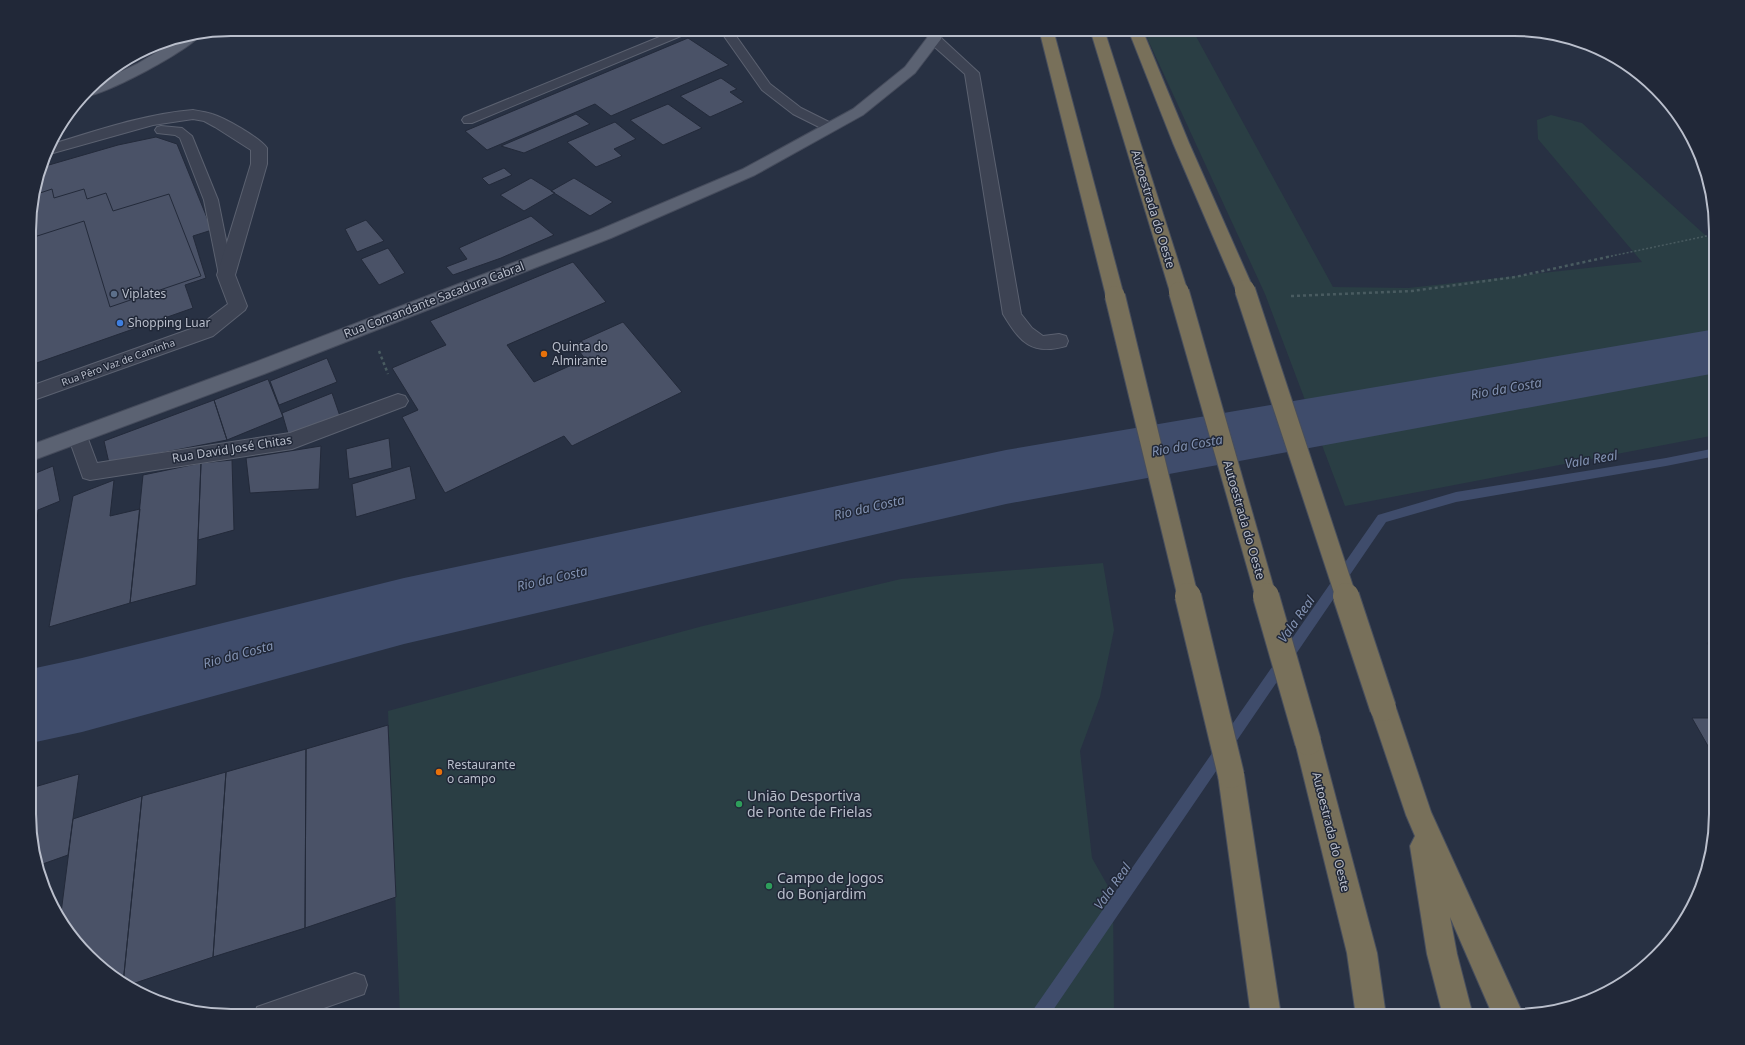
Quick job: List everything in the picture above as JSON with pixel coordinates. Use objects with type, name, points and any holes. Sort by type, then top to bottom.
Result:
[{"type":"highway","points":[[1048,36],[1115,296],[1231,775],[1265,1009]]},
{"type":"highway","name":"Autoestrada do Oeste","points":[[1099,36],[1179,292],[1308,742],[1362,954],[1370,1009]]},
{"type":"highway","points":[[1138,36],[1181,143],[1245,290],[1419,815],[1506,1009]]},
{"type":"highway","points":[[1419,815],[1442,954],[1456,1009]]},
{"type":"main road","name":"Rua Comandante Sacadura Cabral","points":[[36,451],[370,325],[605,234],[749,172],[858,112],[910,70],[934,36]]},
{"type":"main road","points":[[97,89],[143,68],[183,42]]},
{"type":"street","points":[[937,36],[972,73],[1012,314],[1024,332],[1036,341],[1050,344],[1059,341]]},
{"type":"street","points":[[54,149],[153,120],[190,114],[206,116],[259,148],[259,164],[226,275]]},
{"type":"street","name":"Rua Pêro Vaz de Caminha","points":[[36,392],[206,331],[238,306],[226,275]]},
{"type":"street","name":"Rua David José Chitas","points":[[78,436],[90,472],[292,441],[398,401]]},
{"type":"lane","points":[[468,120],[672,36]]},
{"type":"lane","points":[[730,36],[766,87],[797,111],[829,127]]},
{"type":"lane","points":[[161,130],[178,131],[186,136],[210,200],[226,275]]},
{"type":"lane","points":[[286,1009],[355,985]]},
{"type":"path","points":[[1291,296],[1412,291],[1515,277],[1709,235]]},
{"type":"path","points":[[370,325],[398,401]]},
{"type":"shaded area","points":[[1146,36],[1196,36],[1333,287],[1408,288],[1642,262],[1538,139],[1537,120],[1551,115],[1582,123],[1709,239],[1709,436],[1345,506],[1265,294]]},
{"type":"shaded area","name":"União Desportiva de Ponte de Frielas","points":[[1103,563],[1114,630],[1100,697],[1080,751],[1092,858],[1113,895],[1114,1009],[400,1009],[388,711],[703,626],[901,579]]},
{"type":"building","points":[[688,38],[729,65],[611,116],[595,104],[487,150],[465,131]]},
{"type":"building","points":[[721,78],[737,89],[730,92],[744,102],[710,117],[680,96]]},
{"type":"building","points":[[668,104],[702,128],[663,145],[630,120]]},
{"type":"building","points":[[576,114],[590,124],[524,153],[501,146]]},
{"type":"building","points":[[615,122],[636,139],[614,149],[622,156],[596,167],[567,142]]},
{"type":"building","points":[[156,137],[177,144],[212,230],[193,236],[206,278],[185,285],[193,308],[36,363],[36,218],[46,168],[47,166],[118,145]]},
{"type":"building","points":[[504,168],[512,175],[489,185],[482,178]]},
{"type":"building","points":[[531,178],[555,193],[524,211],[500,195]]},
{"type":"building","points":[[574,178],[613,202],[590,216],[551,191]]},
{"type":"building","points":[[52,189],[54,198],[84,189],[87,199],[106,193],[113,211],[169,194],[201,276],[110,307],[84,221],[36,236],[36,218],[40,193]]},
{"type":"building","points":[[531,216],[554,235],[501,258],[453,275],[446,267],[467,259],[459,248]]},
{"type":"building","points":[[366,220],[384,241],[357,252],[345,229]]},
{"type":"building","points":[[388,248],[405,273],[379,285],[361,259]]},
{"type":"building","points":[[573,262],[606,302],[507,345],[534,382],[585,359],[574,344],[623,322],[682,392],[572,446],[564,436],[445,493],[402,417],[418,410],[392,368],[446,345],[430,321]]},
{"type":"building","points":[[327,358],[337,382],[279,405],[270,381]]},
{"type":"building","points":[[268,379],[283,417],[227,440],[214,400]]},
{"type":"building","points":[[332,393],[341,419],[289,437],[282,413]]},
{"type":"building","points":[[214,400],[227,440],[109,463],[104,441]]},
{"type":"building","points":[[389,438],[392,468],[349,479],[346,449]]},
{"type":"building","points":[[321,446],[319,489],[250,493],[246,458]]},
{"type":"building","points":[[232,460],[234,530],[198,540],[201,463]]},
{"type":"building","points":[[201,463],[196,585],[130,603],[143,475]]},
{"type":"building","points":[[53,466],[60,501],[38,510],[36,521],[36,473]]},
{"type":"building","points":[[410,466],[416,499],[356,517],[352,484]]},
{"type":"building","points":[[114,480],[110,516],[140,509],[130,603],[49,627],[73,496]]},
{"type":"building","points":[[1692,718],[1709,718],[1709,748]]},
{"type":"building","points":[[388,725],[396,897],[305,928],[306,749]]},
{"type":"building","points":[[306,749],[305,928],[213,957],[226,772]]},
{"type":"building","points":[[226,772],[213,957],[134,983],[124,977],[142,796]]},
{"type":"building","points":[[79,774],[68,855],[43,864],[36,827],[36,787]]},
{"type":"building","points":[[142,796],[124,977],[102,961],[84,943],[61,911],[73,819]]},
{"type":"waterway","name":"Rio da Costa","points":[[36,705],[82,695],[404,611],[1006,477],[1709,352]]},
{"type":"waterway","name":"Vala Real","points":[[1044,1009],[1382,518],[1456,497],[1709,453]]},
{"type":"place","name":"Viplates","points":[[114,294]]},
{"type":"place","name":"Shopping Luar","points":[[120,323]]},
{"type":"place","name":"Quinta do Almirante","points":[[544,354]]},
{"type":"place","name":"Restaurante o campo","points":[[439,772]]},
{"type":"place","name":"União Desportiva de Ponte de Frielas","points":[[739,804]]},
{"type":"place","name":"Campo de Jogos do Bonjardim","points":[[769,886]]}]
